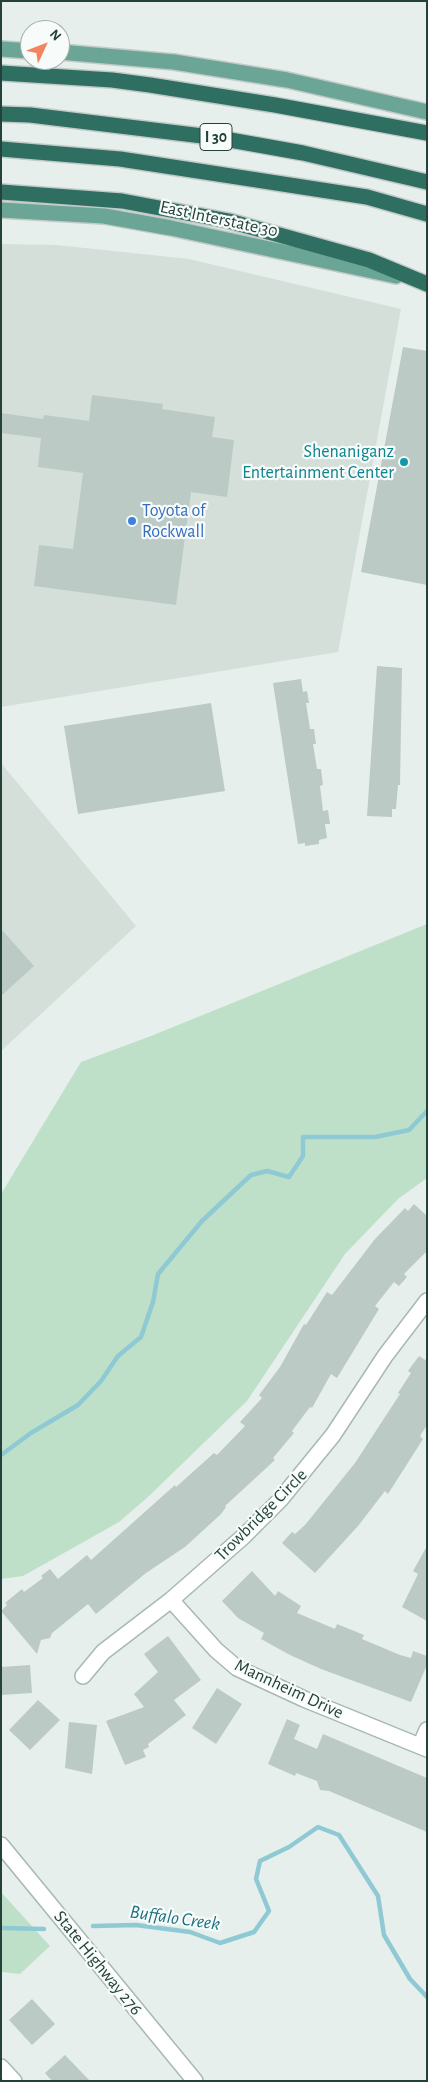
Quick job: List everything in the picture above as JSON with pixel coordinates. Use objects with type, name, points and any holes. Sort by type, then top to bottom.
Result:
[{"type":"highway","points":[[1,73],[141,84],[275,105],[427,134]]},
{"type":"highway","name":"I 30","points":[[1,114],[30,114],[219,138],[303,152],[427,182]]},
{"type":"highway","name":"I 30","points":[[1,149],[120,159],[367,197],[427,214]]},
{"type":"highway","points":[[1,192],[122,201],[228,221],[369,260],[427,284]]},
{"type":"main road","points":[[1,49],[20,50]]},
{"type":"main road","points":[[70,53],[174,62],[287,80],[427,112]]},
{"type":"main road","name":"East Interstate 30","points":[[1,210],[104,216],[171,228],[395,275],[427,284]]},
{"type":"street","name":"Trowbridge Circle","points":[[83,1676],[103,1652],[171,1600],[280,1500],[333,1435],[384,1356],[427,1302]]},
{"type":"street","name":"Mannheim Drive","points":[[171,1600],[216,1650],[238,1668],[304,1699],[423,1748]]},
{"type":"street","points":[[423,1748],[427,1730]]},
{"type":"street","name":"State Highway 276","points":[[1,1845],[195,2081]]},
{"type":"street","points":[[1,2067],[14,2081]]},
{"type":"shaded area","points":[[1,244],[56,245],[189,259],[401,309],[338,652],[1,707]]},
{"type":"shaded area","points":[[1,763],[136,926],[1,1051]]},
{"type":"green space","points":[[427,924],[427,1178],[398,1199],[345,1254],[247,1401],[148,1497],[119,1522],[23,1576],[1,1579],[1,1194],[81,1062],[151,1036]]},
{"type":"green space","points":[[1,1892],[50,1946],[20,1974],[1,1972]]},
{"type":"building","name":"Shenaniganz Entertainment Center","points":[[403,347],[427,351],[427,585],[361,572]]},
{"type":"building","name":"Toyota of Rockwall","points":[[92,395],[163,404],[162,409],[215,417],[212,437],[234,440],[227,497],[191,492],[176,605],[34,586],[39,545],[73,549],[83,473],[38,467],[41,438],[1,433],[1,413],[43,419],[44,415],[89,421]]},
{"type":"building","points":[[377,666],[402,668],[400,785],[398,785],[396,809],[392,809],[392,817],[367,816]]},
{"type":"building","points":[[301,679],[303,692],[307,691],[309,703],[306,703],[310,729],[314,729],[316,744],[313,744],[317,769],[321,769],[323,785],[320,786],[323,811],[328,810],[330,824],[325,824],[327,838],[319,840],[319,844],[305,846],[305,843],[298,844],[273,683]]},
{"type":"building","points":[[211,703],[225,791],[78,814],[64,726]]},
{"type":"building","points":[[1,929],[34,966],[1,996]]},
{"type":"building","points":[[414,1204],[427,1216],[427,1251],[404,1274],[407,1277],[399,1286],[394,1282],[375,1306],[379,1309],[337,1378],[331,1374],[312,1408],[310,1407],[292,1431],[294,1433],[273,1458],[275,1460],[225,1506],[221,1514],[185,1547],[146,1573],[96,1614],[88,1604],[52,1633],[50,1638],[41,1640],[37,1654],[1,1611],[7,1605],[5,1603],[22,1589],[24,1592],[43,1578],[41,1576],[50,1569],[58,1579],[87,1555],[91,1560],[175,1485],[176,1487],[214,1453],[217,1455],[245,1426],[240,1422],[262,1398],[259,1395],[280,1367],[304,1324],[306,1325],[327,1292],[332,1295],[375,1239],[405,1208],[408,1211]]},
{"type":"building","points":[[419,1356],[427,1361],[427,1425],[420,1436],[423,1439],[388,1494],[385,1491],[358,1526],[315,1573],[282,1543],[292,1532],[295,1534],[305,1525],[355,1463],[400,1394],[398,1393],[411,1373],[408,1371]]},
{"type":"building","points":[[427,1546],[427,1621],[402,1607],[418,1574],[413,1571]]},
{"type":"building","points":[[252,1571],[275,1596],[278,1591],[301,1606],[297,1613],[335,1629],[337,1624],[364,1635],[362,1639],[400,1655],[411,1658],[413,1651],[427,1656],[427,1665],[411,1702],[321,1669],[261,1639],[264,1633],[238,1618],[222,1601]]},
{"type":"building","points":[[168,1636],[201,1680],[174,1700],[186,1715],[148,1744],[149,1747],[143,1750],[146,1757],[125,1765],[106,1721],[144,1707],[134,1694],[158,1672],[144,1654]]},
{"type":"building","points":[[30,1665],[32,1693],[1,1695],[1,1667]]},
{"type":"building","points":[[217,1688],[242,1704],[216,1744],[192,1728]]},
{"type":"building","points":[[38,1700],[60,1720],[30,1750],[9,1730]]},
{"type":"building","points":[[287,1719],[300,1725],[294,1739],[317,1749],[323,1734],[427,1778],[427,1832],[329,1791],[320,1790],[317,1781],[296,1773],[295,1776],[268,1764]]},
{"type":"building","points":[[69,1722],[97,1725],[92,1774],[65,1768]]},
{"type":"building","points":[[32,1999],[55,2024],[32,2045],[9,2020]]},
{"type":"building","points":[[65,2055],[90,2081],[52,2081],[45,2073]]},
{"type":"waterway","points":[[1,1455],[31,1433],[78,1405],[101,1381],[118,1356],[141,1337],[153,1302],[158,1274],[202,1221],[251,1175],[267,1171],[289,1177],[303,1156],[303,1137],[375,1137],[409,1130],[427,1111]]},
{"type":"waterway","name":"Buffalo Creek","points":[[93,1926],[136,1925],[190,1932],[220,1943],[254,1932],[269,1911],[256,1879],[260,1861],[289,1847],[318,1827],[339,1835],[378,1896],[384,1935],[410,1979],[427,1997]]},
{"type":"waterway","name":"Buffalo Creek","points":[[1,1928],[44,1929]]},
{"type":"place","name":"Shenaniganz Entertainment Center","points":[[404,462]]},
{"type":"place","name":"Toyota of Rockwall","points":[[132,521]]}]
